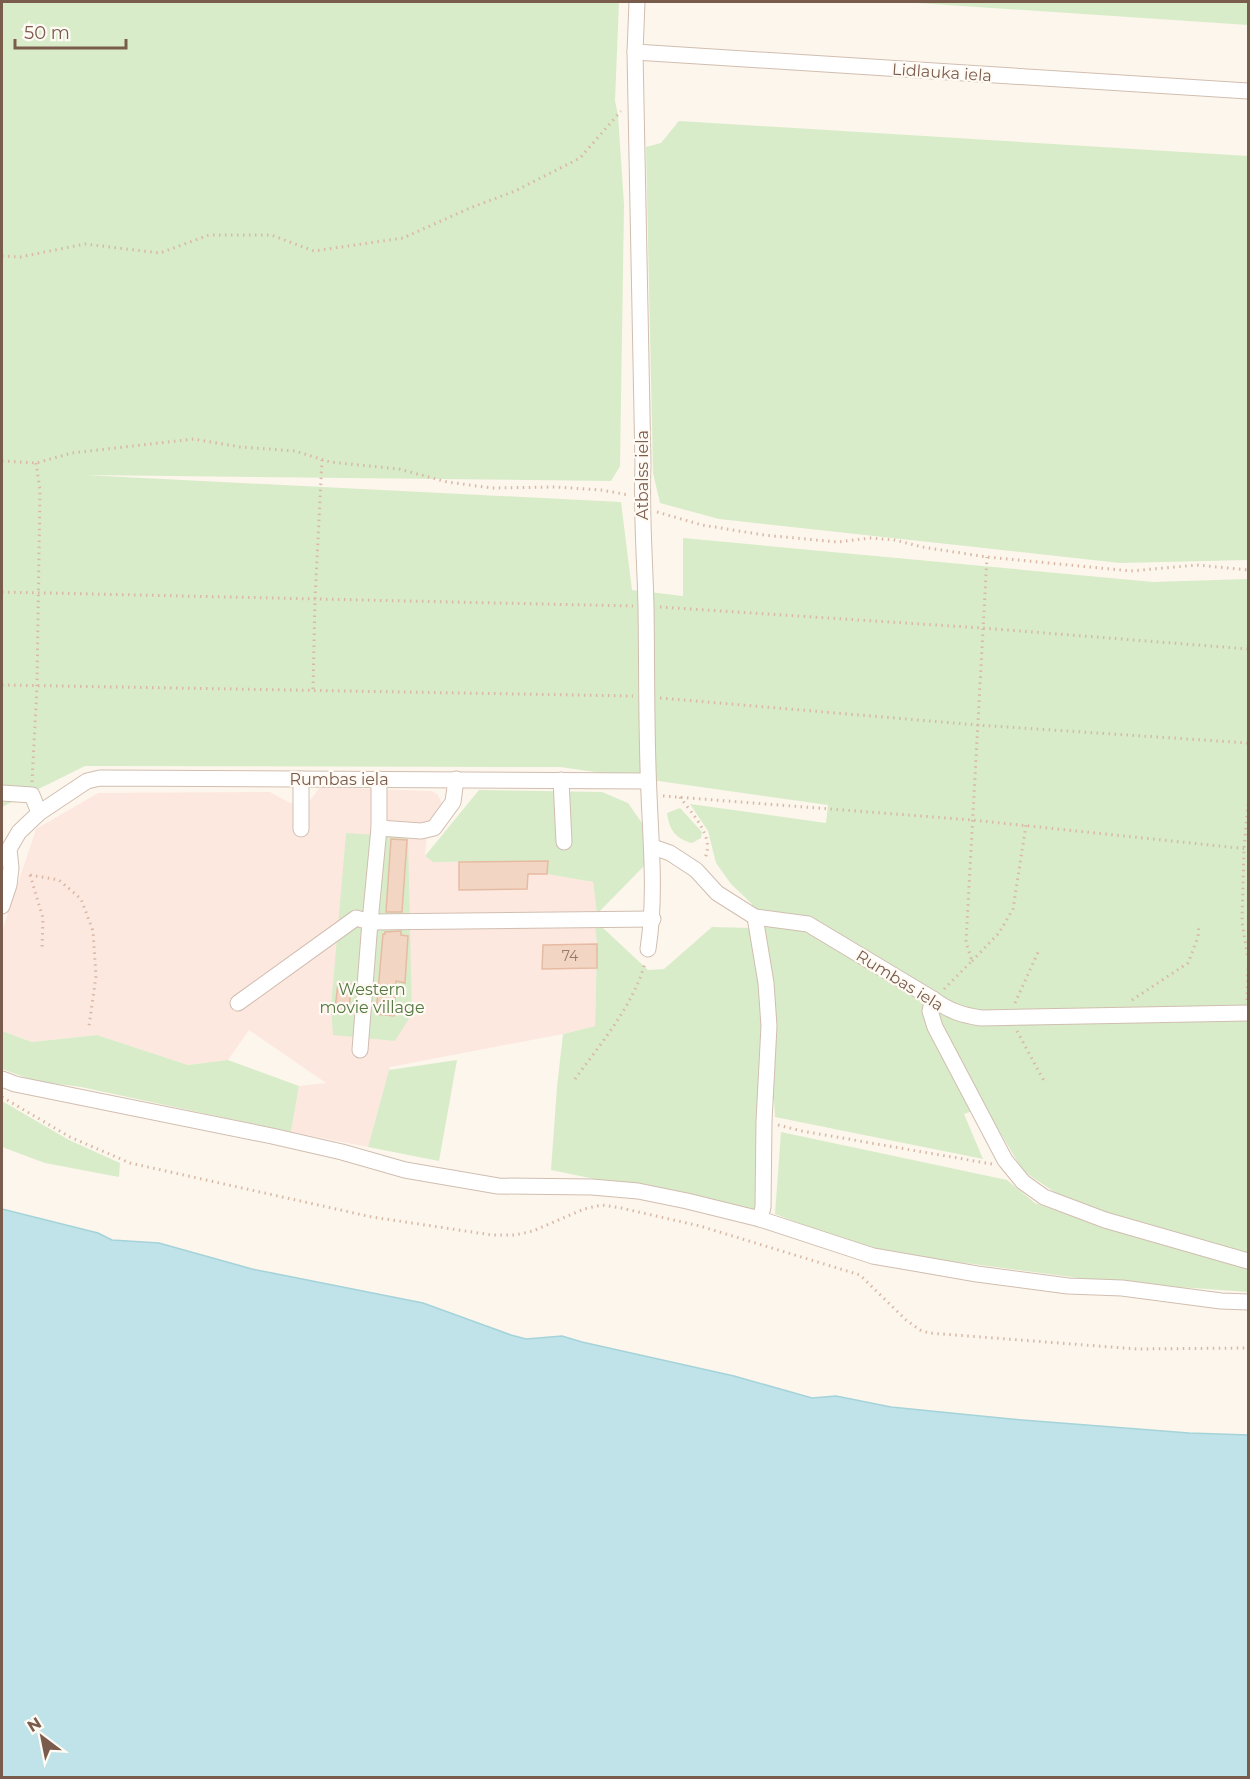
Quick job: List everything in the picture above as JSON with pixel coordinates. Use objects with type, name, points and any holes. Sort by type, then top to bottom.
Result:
[{"type":"street","name":"Atbalss iela","points":[[637,2],[636,156],[642,498],[646,606],[646,696],[653,847],[653,919],[648,949]]},
{"type":"street","name":"Lidlauka iela","points":[[635,52],[1248,91]]},
{"type":"street","name":"Rumbas iela","points":[[2,906],[9,885],[11,868],[9,849],[19,832],[39,813],[87,781],[100,778],[561,780],[649,788]]},
{"type":"street","points":[[301,830],[302,779]]},
{"type":"street","points":[[360,1050],[379,828],[379,779]]},
{"type":"street","points":[[379,828],[421,831],[434,828],[453,802],[456,779]]},
{"type":"street","points":[[561,780],[564,842]]},
{"type":"street","points":[[2,793],[16,792],[32,795],[39,813]]},
{"type":"street","name":"Rumbas iela","points":[[653,847],[670,854],[696,870],[717,893],[755,917],[808,924],[933,999],[947,1010],[964,1016],[1002,1018],[1247,1013]]},
{"type":"street","points":[[755,917],[766,983],[769,1026],[764,1121],[763,1207],[760,1219]]},
{"type":"street","points":[[238,1003],[356,918],[370,922],[653,919]]},
{"type":"street","points":[[933,999],[930,1011],[935,1027],[1005,1160],[1023,1182],[1044,1197],[1105,1220],[1248,1261]]},
{"type":"street","points":[[2,1079],[15,1084],[342,1152],[405,1170],[498,1186],[592,1187],[638,1191],[687,1201],[760,1219],[873,1257],[976,1274],[1057,1284],[1122,1288],[1221,1301],[1248,1302]]},
{"type":"path","points":[[2,256],[20,257],[85,244],[160,253],[209,235],[271,235],[314,251],[403,238],[515,191],[580,158],[636,96]]},
{"type":"path","points":[[2,461],[36,463],[72,453],[194,439],[240,447],[295,451],[330,462],[399,469],[447,482],[492,488],[601,489],[642,498],[656,512],[702,525],[764,535],[837,542],[871,538],[895,540],[922,548],[987,557],[1131,571],[1197,565],[1248,570]]},
{"type":"path","points":[[313,689],[322,460]]},
{"type":"path","points":[[32,795],[37,686],[39,490],[36,463]]},
{"type":"path","points":[[972,961],[966,942],[987,557]]},
{"type":"path","points":[[2,592],[646,606],[705,612],[982,628],[1248,649]]},
{"type":"path","points":[[2,685],[646,696],[977,725],[1248,743]]},
{"type":"path","points":[[649,788],[680,797],[972,820],[1246,849]]},
{"type":"path","points":[[680,797],[706,837],[707,856],[696,870]]},
{"type":"path","points":[[1248,804],[1242,922],[1248,959]]},
{"type":"path","points":[[933,999],[999,933],[1013,909],[1026,825]]},
{"type":"path","points":[[11,868],[59,880],[81,899],[93,931],[96,976],[89,1026]]},
{"type":"path","points":[[30,874],[43,918],[42,949]]},
{"type":"path","points":[[1108,1016],[1188,963],[1198,937],[1200,924]]},
{"type":"path","points":[[575,1079],[639,984],[648,949]]},
{"type":"path","points":[[1039,950],[1013,1008],[1002,1018],[1020,1034],[1045,1083]]},
{"type":"path","points":[[1247,1013],[1248,969]]},
{"type":"path","points":[[2,1096],[70,1137],[130,1162],[372,1217],[492,1235],[515,1235],[584,1209],[602,1205],[700,1226],[860,1275],[906,1320],[920,1330],[930,1333],[1137,1349],[1248,1348]]},
{"type":"path","points":[[764,1121],[802,1131],[989,1165],[1005,1160]]},
{"type":"shaded area","points":[[320,787],[432,791],[438,795],[443,806],[428,824],[425,856],[433,862],[548,861],[548,874],[593,882],[597,914],[595,1026],[390,1067],[368,1147],[291,1132],[299,1086],[326,1083],[249,1030],[228,1060],[188,1065],[97,1035],[32,1042],[2,1031],[2,931],[36,829],[98,793],[270,792],[290,803],[309,802]]},
{"type":"green space","points":[[2,2],[619,2],[615,101],[624,205],[620,466],[611,481],[84,475],[621,502],[632,590],[683,596],[683,538],[1153,582],[1248,579],[1248,1292],[1109,1282],[897,1254],[848,1242],[775,1214],[781,1132],[1007,1180],[1035,1203],[1114,1231],[1115,1217],[1056,1193],[1023,1171],[985,1107],[964,1114],[983,1159],[775,1117],[774,1100],[758,1099],[755,1212],[551,1170],[563,1034],[595,1026],[597,944],[595,927],[603,928],[648,970],[664,969],[712,927],[753,928],[752,904],[731,884],[716,863],[708,831],[690,804],[826,823],[828,805],[560,767],[85,766],[2,807]]},
{"type":"green space","points":[[902,2],[1248,2],[1248,25]]},
{"type":"green space","points":[[679,121],[1248,156],[1248,560],[1120,563],[719,519],[660,503],[653,473],[646,147],[661,143]]},
{"type":"green space","points":[[479,790],[602,792],[628,803],[642,823],[645,865],[597,914],[593,882],[547,874],[548,861],[433,862],[425,856]]},
{"type":"green space","points":[[680,808],[702,832],[701,838],[692,843],[674,833],[670,824],[667,813]]},
{"type":"green space","name":"Western movie village","points":[[346,833],[408,837],[412,1014],[395,1041],[333,1035],[331,1007]]},
{"type":"green space","points":[[2,1031],[32,1042],[97,1035],[188,1065],[228,1060],[299,1086],[291,1132],[81,1087],[35,1081],[2,1069]]},
{"type":"green space","points":[[457,1060],[439,1161],[368,1147],[389,1070]]},
{"type":"green space","points":[[2,1101],[69,1140],[120,1163],[119,1177],[45,1163],[2,1147]]},
{"type":"water","points":[[2,1209],[98,1233],[112,1240],[159,1243],[252,1269],[423,1303],[526,1339],[562,1336],[734,1376],[812,1398],[836,1396],[891,1407],[1011,1419],[1189,1433],[1248,1435],[1248,1777],[2,1777]]},
{"type":"building","points":[[391,839],[407,840],[402,912],[386,912]]},
{"type":"building","points":[[548,861],[547,874],[528,874],[527,889],[459,890],[459,862]]},
{"type":"building","points":[[401,931],[401,935],[408,936],[405,983],[396,981],[394,1016],[376,1014],[383,934]]},
{"type":"building","points":[[597,944],[597,968],[542,969],[543,945]]},
{"type":"building","points":[[338,983],[351,984],[349,1011],[335,1009]]}]
